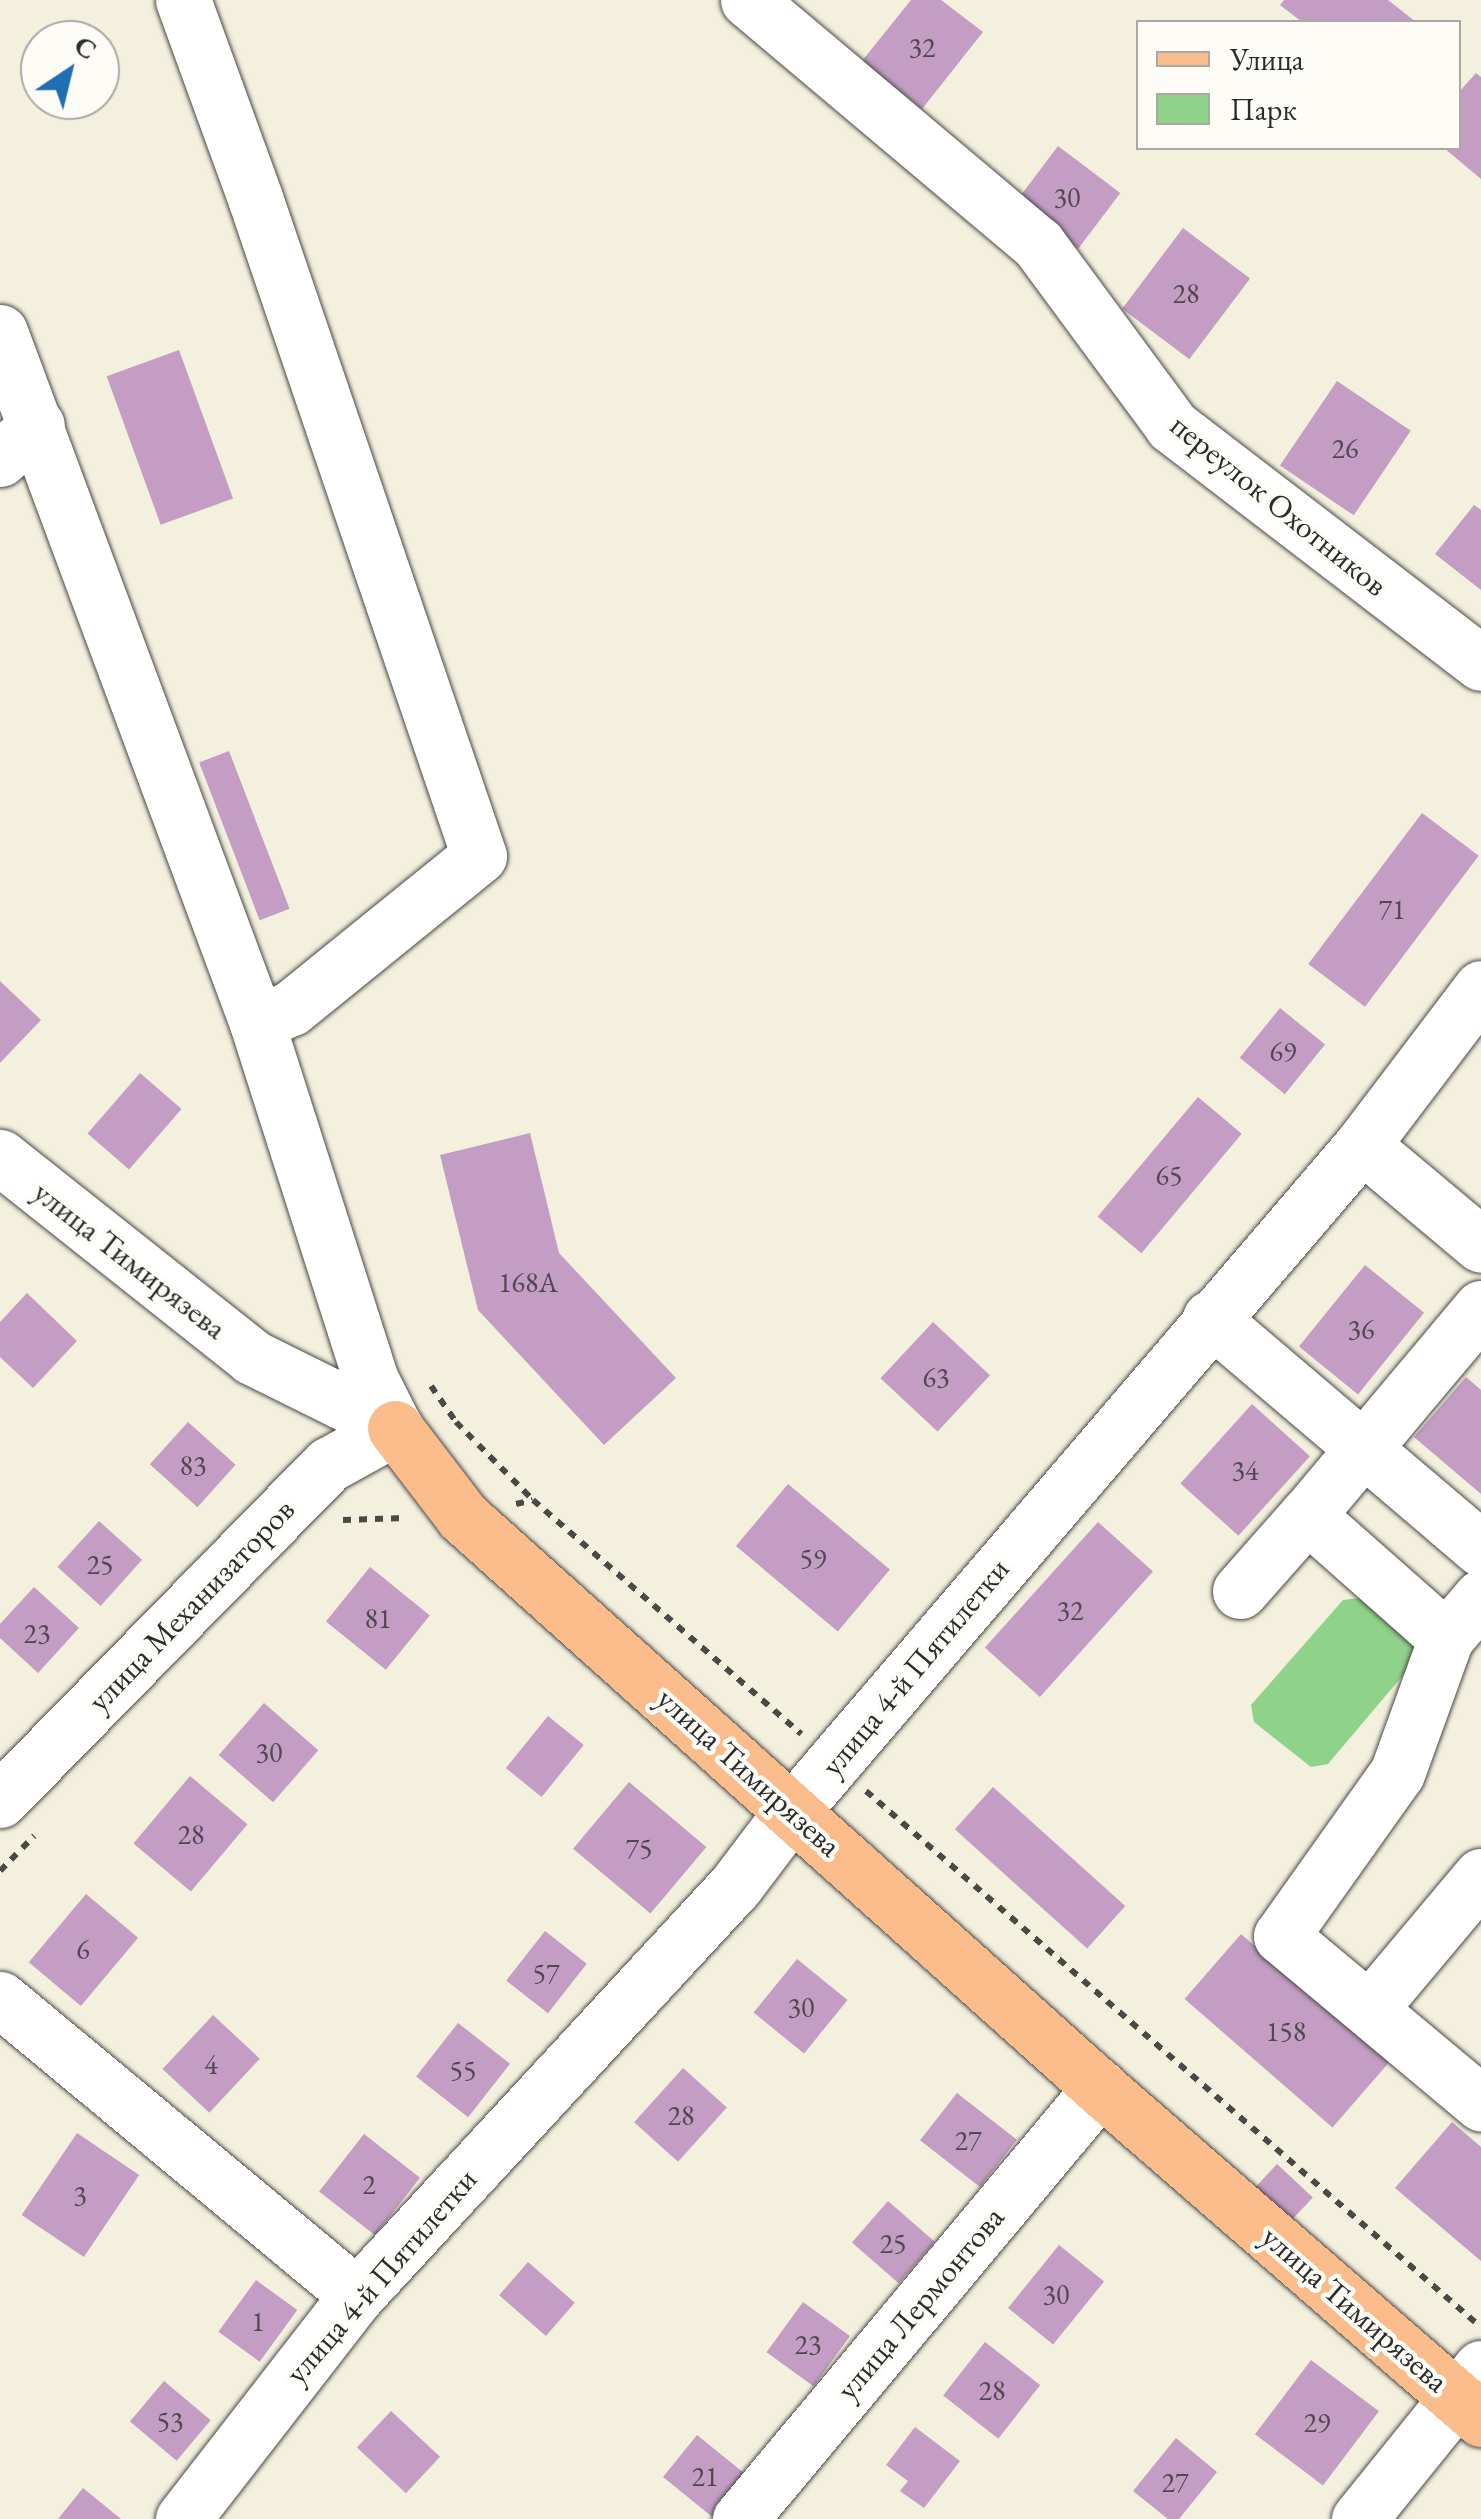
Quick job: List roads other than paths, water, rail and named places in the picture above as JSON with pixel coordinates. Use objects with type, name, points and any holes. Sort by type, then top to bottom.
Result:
[{"type":"main road","name":"улица Тимирязева","points":[[394,1428],[463,1517],[1100,2088],[1473,2395]]},
{"type":"street","points":[[182,0],[255,198],[478,856],[292,1008],[257,1022]]},
{"type":"street","name":"переулок Охотников","points":[[748,0],[1038,244],[1172,426],[1481,664]]},
{"type":"street","points":[[0,332],[18,442],[257,1022],[370,1378],[394,1428]]},
{"type":"street","name":"улица 4-й Пятилетки","points":[[182,2519],[357,2294],[736,1885],[792,1810],[1362,1144],[1481,988]]},
{"type":"street","points":[[1362,1144],[1481,1245]]},
{"type":"street","name":"улица Тимирязева","points":[[0,1157],[252,1357],[394,1428]]},
{"type":"street","points":[[1240,1591],[1481,1308]]},
{"type":"street","points":[[1210,1318],[1481,1549]]},
{"type":"street","name":"улица Механизаторов","points":[[0,1800],[328,1465],[394,1428]]},
{"type":"street","points":[[1307,1516],[1446,1638]]},
{"type":"street","points":[[1481,1597],[1446,1638],[1397,1772],[1281,1936],[1371,2007],[1481,2103]]},
{"type":"street","points":[[1371,2007],[1481,1876]]},
{"type":"street","points":[[0,1999],[357,2294]]},
{"type":"street","name":"улица Лермонтова","points":[[740,2519],[1100,2088]]},
{"type":"street","points":[[1359,2519],[1473,2395]]}]
